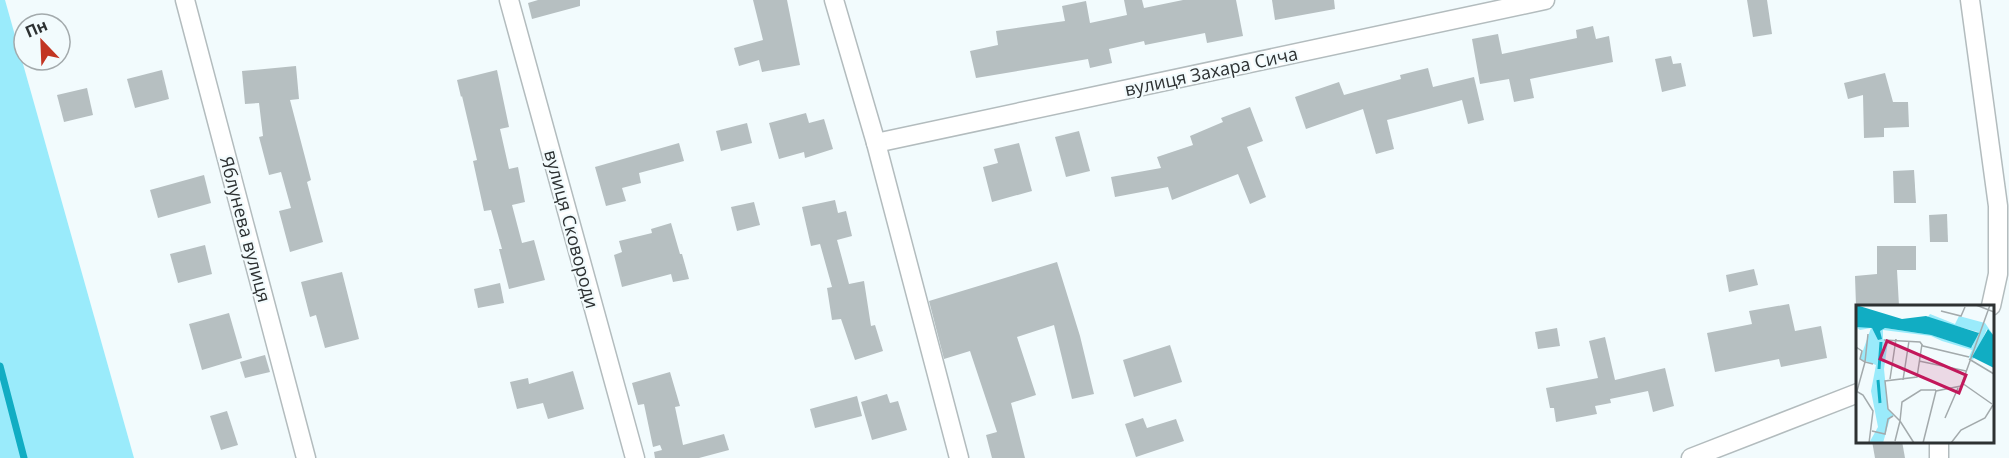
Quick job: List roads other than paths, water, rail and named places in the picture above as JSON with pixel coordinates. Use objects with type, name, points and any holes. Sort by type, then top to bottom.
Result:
[{"type":"street","name":"Яблунева вулиця","points":[[185,0],[306,458]]},
{"type":"street","name":"вулиця Сковороди","points":[[509,0],[635,458]]},
{"type":"street","points":[[834,0],[876,143],[959,458]]},
{"type":"street","name":"вулиця Захара Сича","points":[[876,143],[1545,0]]},
{"type":"street","points":[[1970,0],[1998,206],[1998,274],[1991,305]]},
{"type":"street","points":[[1998,206],[2009,223]]},
{"type":"street","points":[[1691,458],[1856,393]]},
{"type":"waterway","points":[[0,366],[24,458]]}]
